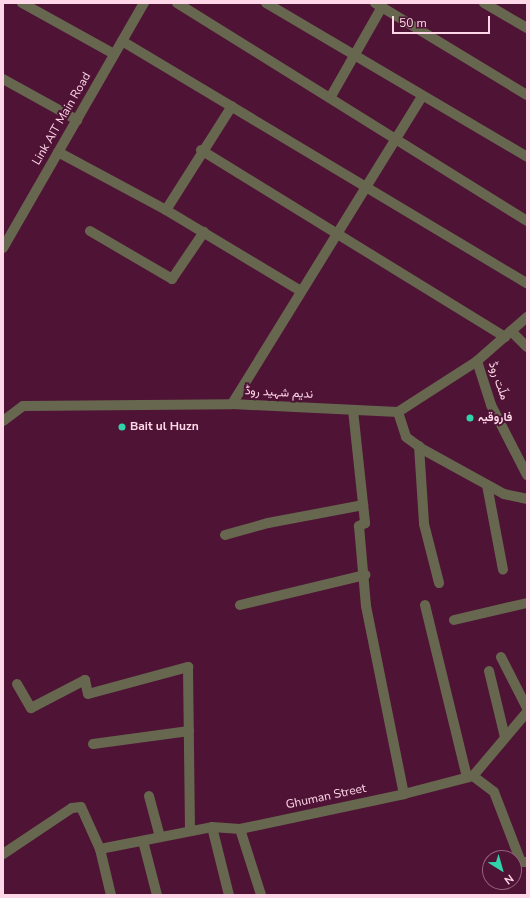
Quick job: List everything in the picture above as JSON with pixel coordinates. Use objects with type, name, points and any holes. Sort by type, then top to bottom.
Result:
[{"type":"street","points":[[22,3],[114,54]]},
{"type":"street","name":"Link AIT Main Road","points":[[3,248],[144,3]]},
{"type":"street","points":[[177,3],[527,221]]},
{"type":"street","points":[[266,3],[527,157]]},
{"type":"street","points":[[484,3],[527,28]]},
{"type":"street","points":[[330,98],[355,56],[379,5],[527,95]]},
{"type":"street","points":[[122,41],[527,283]]},
{"type":"street","points":[[3,79],[77,120]]},
{"type":"street","points":[[232,404],[422,96]]},
{"type":"street","points":[[166,210],[202,150],[232,106]]},
{"type":"street","points":[[202,150],[337,234],[508,334],[527,347]]},
{"type":"street","points":[[58,152],[166,210],[301,291]]},
{"type":"street","points":[[90,231],[172,279],[204,232]]},
{"type":"street","points":[[527,317],[477,361],[398,412],[406,436],[419,446],[504,494],[527,499]]},
{"type":"street","name":"ملّت روڈ","points":[[477,361],[491,405],[527,475]]},
{"type":"street","name":"ندیم شہید روڈ","points":[[3,421],[23,406],[232,404],[398,412]]},
{"type":"street","points":[[353,410],[365,523],[359,526],[365,575],[366,606],[404,794]]},
{"type":"street","points":[[419,446],[424,524],[439,583]]},
{"type":"street","points":[[488,485],[503,570]]},
{"type":"street","points":[[225,535],[268,524],[363,505]]},
{"type":"street","points":[[240,605],[365,575]]},
{"type":"street","points":[[454,620],[527,603]]},
{"type":"street","points":[[425,605],[470,777],[494,792],[521,862],[527,862]]},
{"type":"street","points":[[501,657],[527,708]]},
{"type":"street","points":[[17,684],[31,708],[85,680],[88,694],[188,667],[190,832]]},
{"type":"street","points":[[489,671],[505,738]]},
{"type":"street","points":[[470,777],[527,712]]},
{"type":"street","points":[[93,744],[189,731]]},
{"type":"street","name":"Ghuman Street","points":[[100,849],[212,827],[240,828],[404,794],[470,777]]},
{"type":"street","points":[[149,796],[160,837]]},
{"type":"street","points":[[3,854],[66,812],[81,807],[100,849],[111,895]]},
{"type":"street","points":[[212,827],[229,895]]},
{"type":"street","points":[[240,828],[261,895]]},
{"type":"street","points":[[143,841],[157,895]]},
{"type":"place","name":"فاروقیہ","points":[[470,418]]},
{"type":"place","name":"Bait ul Huzn","points":[[122,427]]}]
